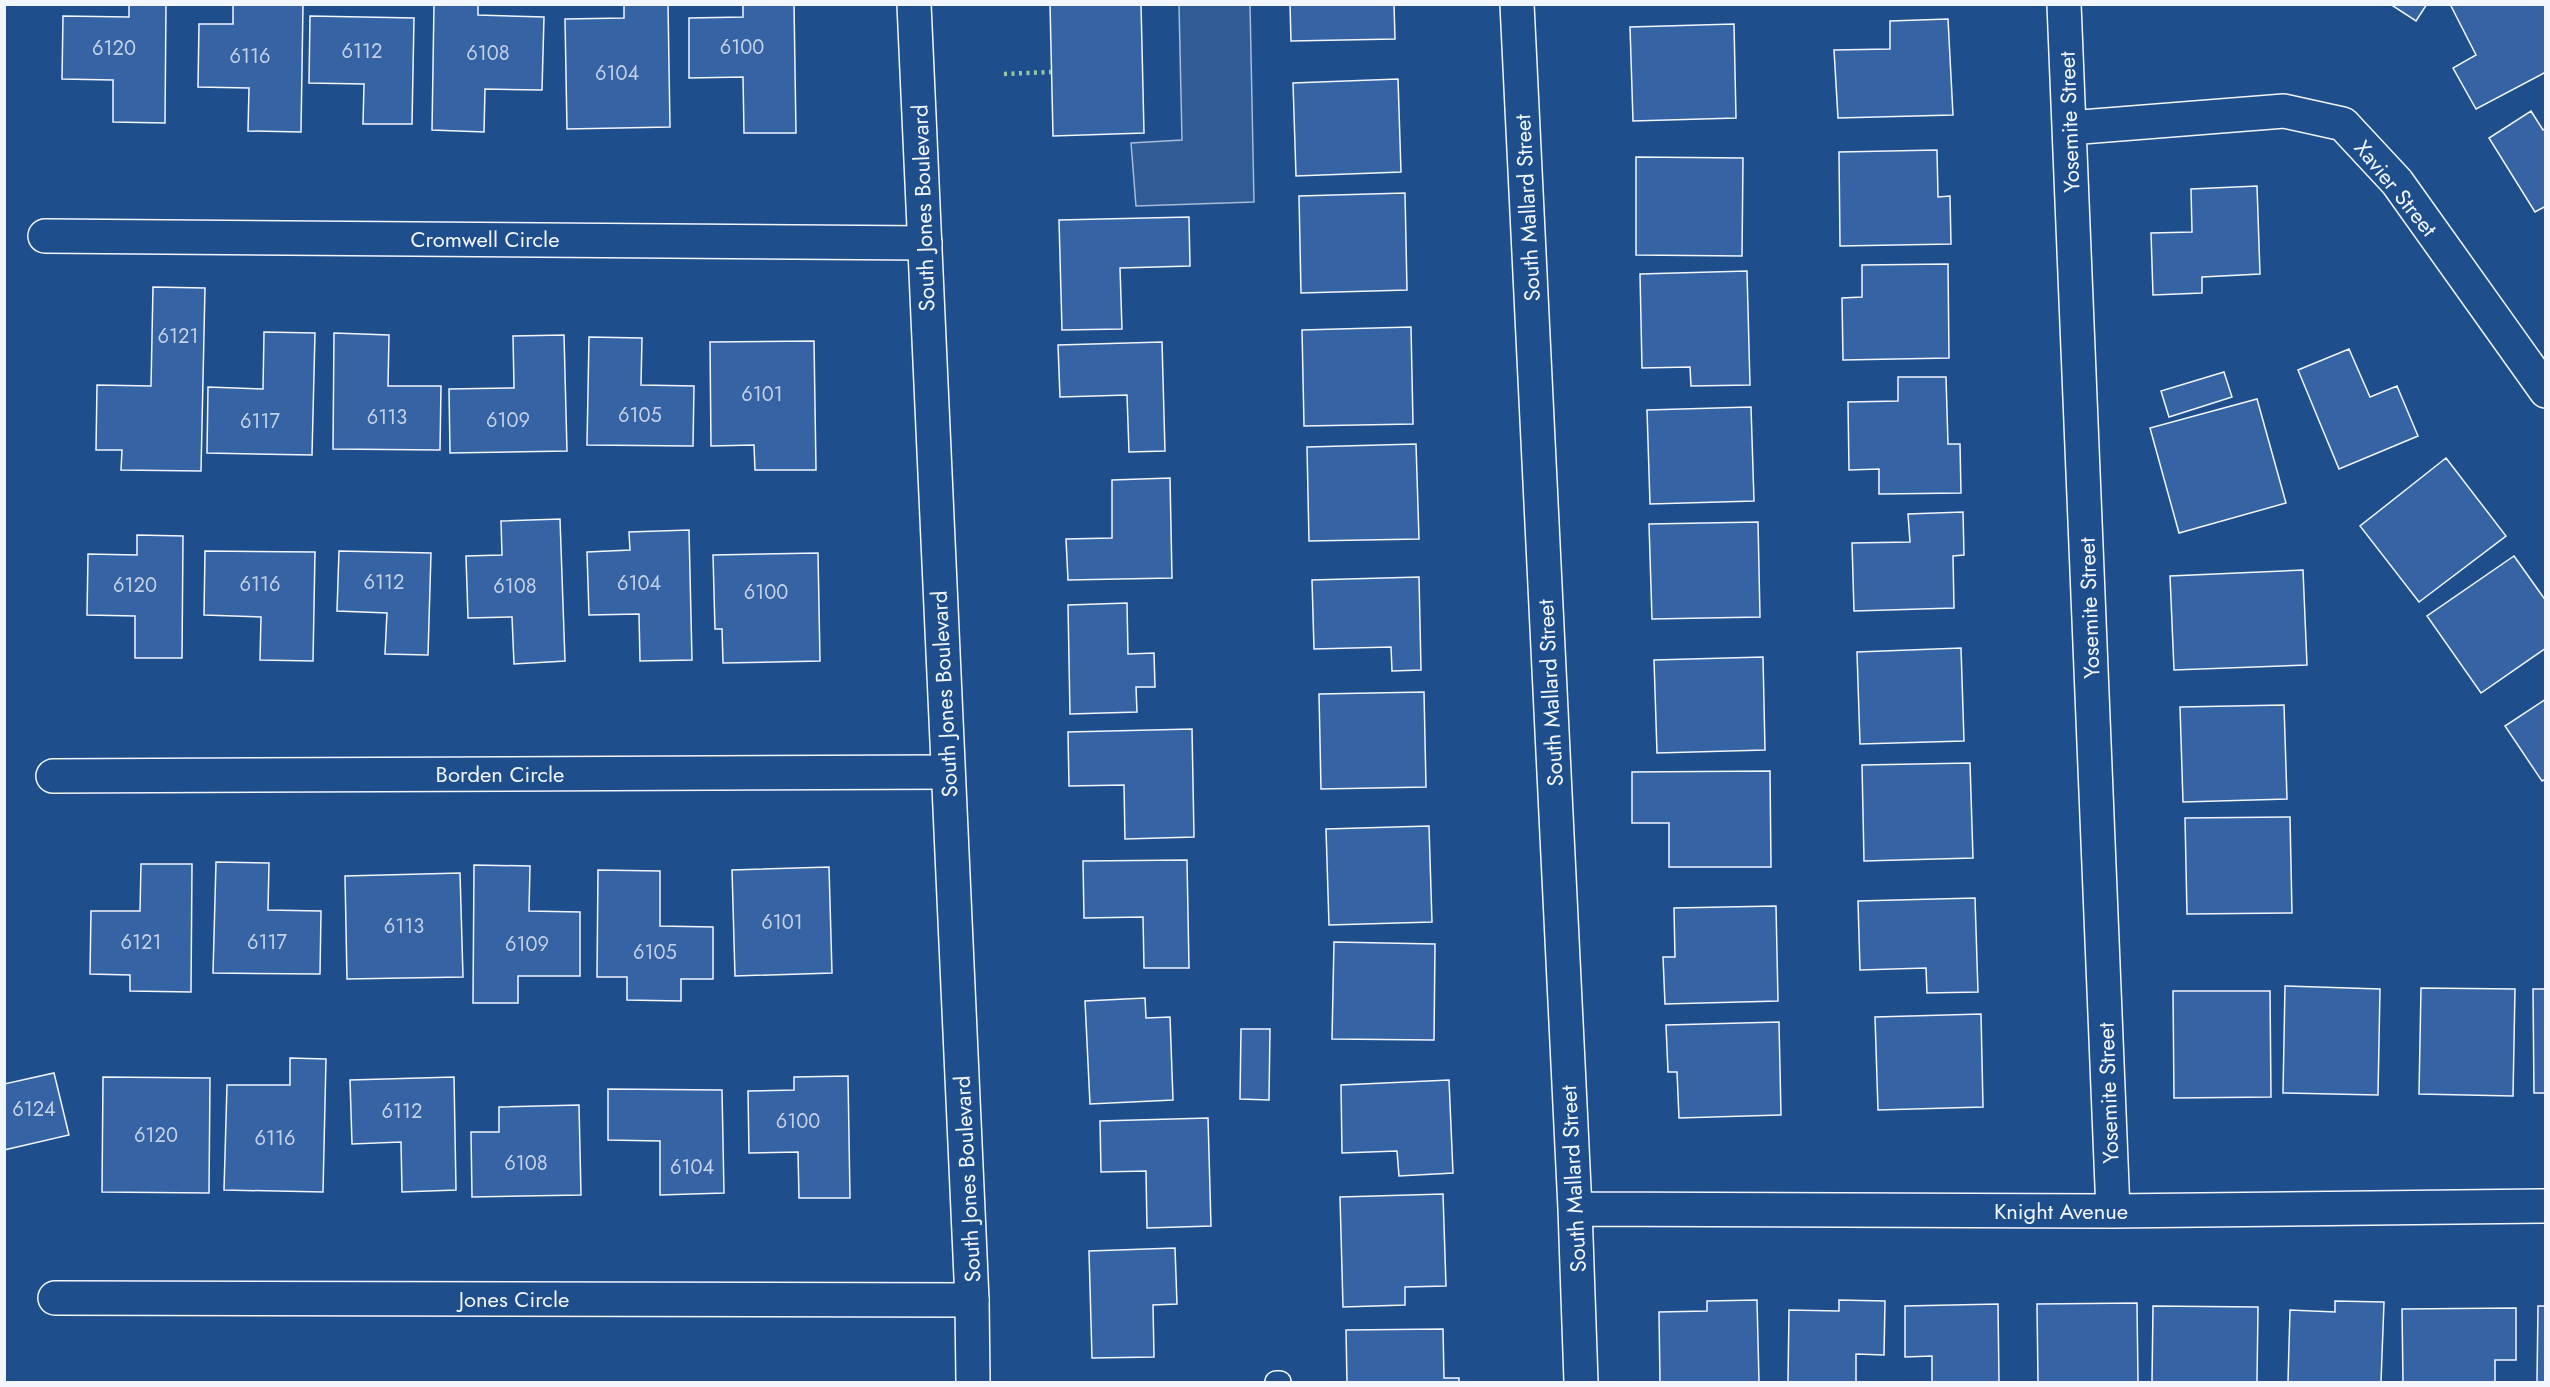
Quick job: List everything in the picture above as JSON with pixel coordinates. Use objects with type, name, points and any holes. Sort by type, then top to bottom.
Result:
[{"type":"street","name":"South Jones Boulevard","points":[[914,4],[972,1300],[973,1383]]},
{"type":"street","name":"South Mallard Street","points":[[1517,4],[1575,1209],[1581,1383]]},
{"type":"street","name":"Yosemite Street","points":[[2064,4],[2113,1211]]},
{"type":"street","name":"Xavier Street","points":[[2069,128],[2284,111],[2343,124],[2397,182],[2546,391]]},
{"type":"street","name":"Cromwell Circle","points":[[45,236],[925,243]]},
{"type":"street","name":"Borden Circle","points":[[53,776],[947,772]]},
{"type":"street","name":"Knight Avenue","points":[[1575,1209],[2113,1211],[2546,1206]]},
{"type":"street","name":"Jones Circle","points":[[55,1298],[972,1300]]},
{"type":"shaded area","points":[[1179,5],[1250,5],[1254,202],[1136,206],[1131,143],[1182,140]]},
{"type":"building","points":[[129,4],[166,4],[165,123],[113,122],[113,80],[62,79],[63,16],[129,17]]},
{"type":"building","points":[[233,4],[303,4],[301,132],[248,131],[249,88],[198,87],[199,24],[233,24]]},
{"type":"building","points":[[434,4],[478,4],[478,15],[544,17],[542,90],[485,89],[484,132],[432,130]]},
{"type":"building","points":[[624,4],[668,4],[670,127],[567,129],[565,19],[624,18]]},
{"type":"building","points":[[743,4],[794,4],[796,133],[744,133],[743,77],[689,78],[689,18],[743,17]]},
{"type":"building","points":[[1050,4],[1141,4],[1144,133],[1053,136]]},
{"type":"building","points":[[1290,4],[1394,4],[1395,39],[1291,41]]},
{"type":"building","points":[[2390,4],[2427,4],[2416,21]]},
{"type":"building","points":[[2454,4],[2546,4],[2546,72],[2476,109],[2453,68],[2476,55],[2451,6]]},
{"type":"building","points":[[310,16],[414,18],[412,124],[363,124],[364,84],[309,83]]},
{"type":"building","points":[[1948,19],[1953,115],[1838,118],[1834,50],[1890,49],[1890,21]]},
{"type":"building","points":[[1734,24],[1736,118],[1633,121],[1630,27]]},
{"type":"building","points":[[1398,79],[1401,172],[1296,176],[1293,83]]},
{"type":"building","points":[[2531,111],[2543,130],[2546,128],[2546,206],[2535,212],[2489,138]]},
{"type":"building","points":[[1937,150],[1938,197],[1950,196],[1951,244],[1840,246],[1839,152]]},
{"type":"building","points":[[1636,157],[1743,158],[1742,256],[1636,255]]},
{"type":"building","points":[[2257,186],[2260,274],[2202,277],[2202,293],[2153,295],[2151,233],[2192,232],[2191,189]]},
{"type":"building","points":[[1405,193],[1407,290],[1301,293],[1299,196]]},
{"type":"building","points":[[1189,217],[1190,266],[1120,268],[1122,329],[1062,330],[1059,220]]},
{"type":"building","points":[[1948,264],[1949,358],[1843,360],[1842,298],[1862,297],[1862,265]]},
{"type":"building","points":[[1747,271],[1750,385],[1691,386],[1690,367],[1642,368],[1640,274]]},
{"type":"building","points":[[153,287],[205,288],[201,471],[121,470],[122,450],[96,450],[97,385],[151,386]]},
{"type":"building","points":[[1411,327],[1413,424],[1304,426],[1302,330]]},
{"type":"building","points":[[264,332],[315,333],[312,455],[207,453],[208,387],[263,389]]},
{"type":"building","points":[[334,333],[389,335],[388,386],[441,386],[440,450],[333,449]]},
{"type":"building","points":[[564,335],[567,451],[450,453],[449,389],[514,388],[513,336]]},
{"type":"building","points":[[589,337],[642,338],[641,385],[694,386],[693,446],[587,445]]},
{"type":"building","points":[[814,341],[816,470],[755,470],[754,445],[711,446],[710,342]]},
{"type":"building","points":[[1162,342],[1165,451],[1129,452],[1127,395],[1060,397],[1058,345]]},
{"type":"building","points":[[2349,349],[2370,397],[2397,386],[2418,436],[2339,469],[2298,370]]},
{"type":"building","points":[[2224,372],[2232,397],[2169,417],[2161,391]]},
{"type":"building","points":[[1898,377],[1946,377],[1948,444],[1960,444],[1961,493],[1879,494],[1879,469],[1849,470],[1848,402],[1898,401]]},
{"type":"building","points":[[2257,399],[2286,503],[2179,533],[2150,428]]},
{"type":"building","points":[[1751,407],[1754,501],[1650,504],[1647,410]]},
{"type":"building","points":[[1416,444],[1419,539],[1309,541],[1307,447]]},
{"type":"building","points":[[2446,458],[2506,536],[2419,602],[2360,526]]},
{"type":"building","points":[[1170,478],[1172,578],[1068,580],[1066,539],[1112,538],[1112,480]]},
{"type":"building","points":[[1963,512],[1964,555],[1953,556],[1954,608],[1854,611],[1852,543],[1910,542],[1908,514]]},
{"type":"building","points":[[560,519],[565,661],[514,664],[512,617],[468,618],[466,556],[502,555],[501,521]]},
{"type":"building","points":[[1758,522],[1760,617],[1652,619],[1649,524]]},
{"type":"building","points":[[689,530],[692,660],[640,661],[639,614],[589,615],[587,552],[630,550],[629,532]]},
{"type":"building","points":[[137,535],[183,536],[182,658],[135,658],[135,616],[87,615],[88,554],[137,555]]},
{"type":"building","points":[[205,551],[315,552],[313,661],[260,660],[261,617],[204,615]]},
{"type":"building","points":[[339,551],[431,553],[428,655],[385,654],[387,613],[337,611]]},
{"type":"building","points":[[818,553],[820,661],[723,663],[722,629],[715,629],[713,555]]},
{"type":"building","points":[[2514,556],[2546,601],[2546,648],[2481,693],[2427,616]]},
{"type":"building","points":[[2303,570],[2307,665],[2174,670],[2170,576]]},
{"type":"building","points":[[1419,577],[1421,670],[1392,671],[1391,647],[1314,649],[1312,580]]},
{"type":"building","points":[[1127,603],[1128,654],[1154,653],[1155,687],[1136,687],[1137,712],[1070,714],[1068,605]]},
{"type":"building","points":[[1961,648],[1964,741],[1860,744],[1857,652]]},
{"type":"building","points":[[1763,657],[1765,750],[1657,753],[1654,660]]},
{"type":"building","points":[[1424,692],[1426,787],[1321,789],[1319,694]]},
{"type":"building","points":[[2546,699],[2546,779],[2542,781],[2505,726]]},
{"type":"building","points":[[2284,705],[2287,799],[2183,802],[2180,707]]},
{"type":"building","points":[[1192,729],[1194,837],[1125,839],[1124,785],[1069,786],[1068,732]]},
{"type":"building","points":[[1970,763],[1973,858],[1864,861],[1862,765]]},
{"type":"building","points":[[1770,771],[1771,867],[1669,867],[1669,823],[1632,823],[1632,772]]},
{"type":"building","points":[[2290,817],[2292,913],[2187,914],[2185,818]]},
{"type":"building","points":[[1429,826],[1432,922],[1329,925],[1326,829]]},
{"type":"building","points":[[1187,860],[1189,968],[1144,968],[1143,917],[1084,918],[1083,861]]},
{"type":"building","points":[[216,862],[269,863],[268,910],[321,911],[320,974],[213,973]]},
{"type":"building","points":[[141,864],[192,864],[191,992],[130,991],[130,975],[90,974],[91,911],[140,911]]},
{"type":"building","points":[[474,865],[530,866],[529,911],[580,912],[580,976],[518,976],[518,1003],[473,1003]]},
{"type":"building","points":[[829,867],[832,973],[735,976],[732,870]]},
{"type":"building","points":[[598,870],[660,871],[660,926],[713,927],[713,979],[681,979],[681,1001],[627,1000],[627,977],[597,977]]},
{"type":"building","points":[[460,873],[463,977],[347,979],[345,876]]},
{"type":"building","points":[[1975,898],[1978,992],[1927,993],[1926,968],[1860,970],[1858,901]]},
{"type":"building","points":[[1776,906],[1778,1001],[1665,1004],[1663,957],[1675,957],[1674,908]]},
{"type":"building","points":[[1334,942],[1435,944],[1434,1040],[1332,1039]]},
{"type":"building","points":[[2285,986],[2380,989],[2378,1095],[2283,1093]]},
{"type":"building","points":[[2421,988],[2515,989],[2513,1096],[2419,1094]]},
{"type":"building","points":[[2533,989],[2546,989],[2546,1093],[2534,1093]]},
{"type":"building","points":[[2173,991],[2270,991],[2271,1097],[2174,1098]]},
{"type":"building","points":[[1145,998],[1146,1018],[1170,1017],[1173,1100],[1090,1104],[1085,1001]]},
{"type":"building","points":[[1981,1014],[1983,1107],[1878,1110],[1875,1017]]},
{"type":"building","points":[[1779,1022],[1781,1115],[1679,1118],[1677,1072],[1668,1072],[1666,1025]]},
{"type":"building","points":[[1241,1029],[1270,1029],[1269,1100],[1240,1099]]},
{"type":"building","points":[[290,1058],[326,1059],[323,1192],[224,1190],[227,1085],[290,1085]]},
{"type":"building","points":[[54,1073],[69,1135],[4,1150],[4,1084]]},
{"type":"building","points":[[848,1076],[850,1198],[799,1198],[798,1152],[749,1153],[748,1091],[794,1090],[794,1077]]},
{"type":"building","points":[[103,1077],[210,1078],[209,1193],[102,1192]]},
{"type":"building","points":[[454,1077],[456,1190],[402,1192],[401,1142],[352,1144],[350,1080]]},
{"type":"building","points":[[1449,1080],[1453,1173],[1399,1176],[1397,1151],[1342,1153],[1341,1085]]},
{"type":"building","points":[[608,1089],[722,1090],[724,1193],[660,1195],[660,1141],[608,1140]]},
{"type":"building","points":[[579,1105],[581,1195],[472,1197],[471,1132],[499,1132],[499,1107]]},
{"type":"building","points":[[1208,1118],[1211,1226],[1147,1228],[1146,1171],[1101,1172],[1100,1121]]},
{"type":"building","points":[[1443,1194],[1446,1286],[1405,1287],[1405,1305],[1343,1307],[1340,1197]]},
{"type":"building","points":[[1175,1248],[1177,1304],[1153,1305],[1154,1357],[1092,1358],[1089,1251]]},
{"type":"building","points":[[1757,1300],[1759,1382],[1660,1382],[1659,1312],[1707,1311],[1707,1301]]},
{"type":"building","points":[[1839,1300],[1885,1301],[1884,1355],[1856,1354],[1856,1382],[1788,1382],[1789,1310],[1839,1311]]},
{"type":"building","points":[[2335,1301],[2384,1302],[2381,1382],[2288,1382],[2290,1310],[2335,1312]]},
{"type":"building","points":[[2137,1303],[2138,1382],[2038,1382],[2037,1304]]},
{"type":"building","points":[[1998,1304],[1999,1382],[1932,1382],[1932,1356],[1905,1357],[1905,1306]]},
{"type":"building","points":[[2153,1306],[2258,1307],[2257,1382],[2152,1382]]},
{"type":"building","points":[[2538,1306],[2546,1306],[2546,1382],[2537,1382]]},
{"type":"building","points":[[2516,1308],[2516,1360],[2495,1360],[2495,1382],[2403,1382],[2402,1309]]},
{"type":"building","points":[[1443,1329],[1444,1378],[1459,1378],[1459,1382],[1347,1382],[1346,1330]]},
{"type":"hedge","points":[[1004,74],[1051,72]]}]
